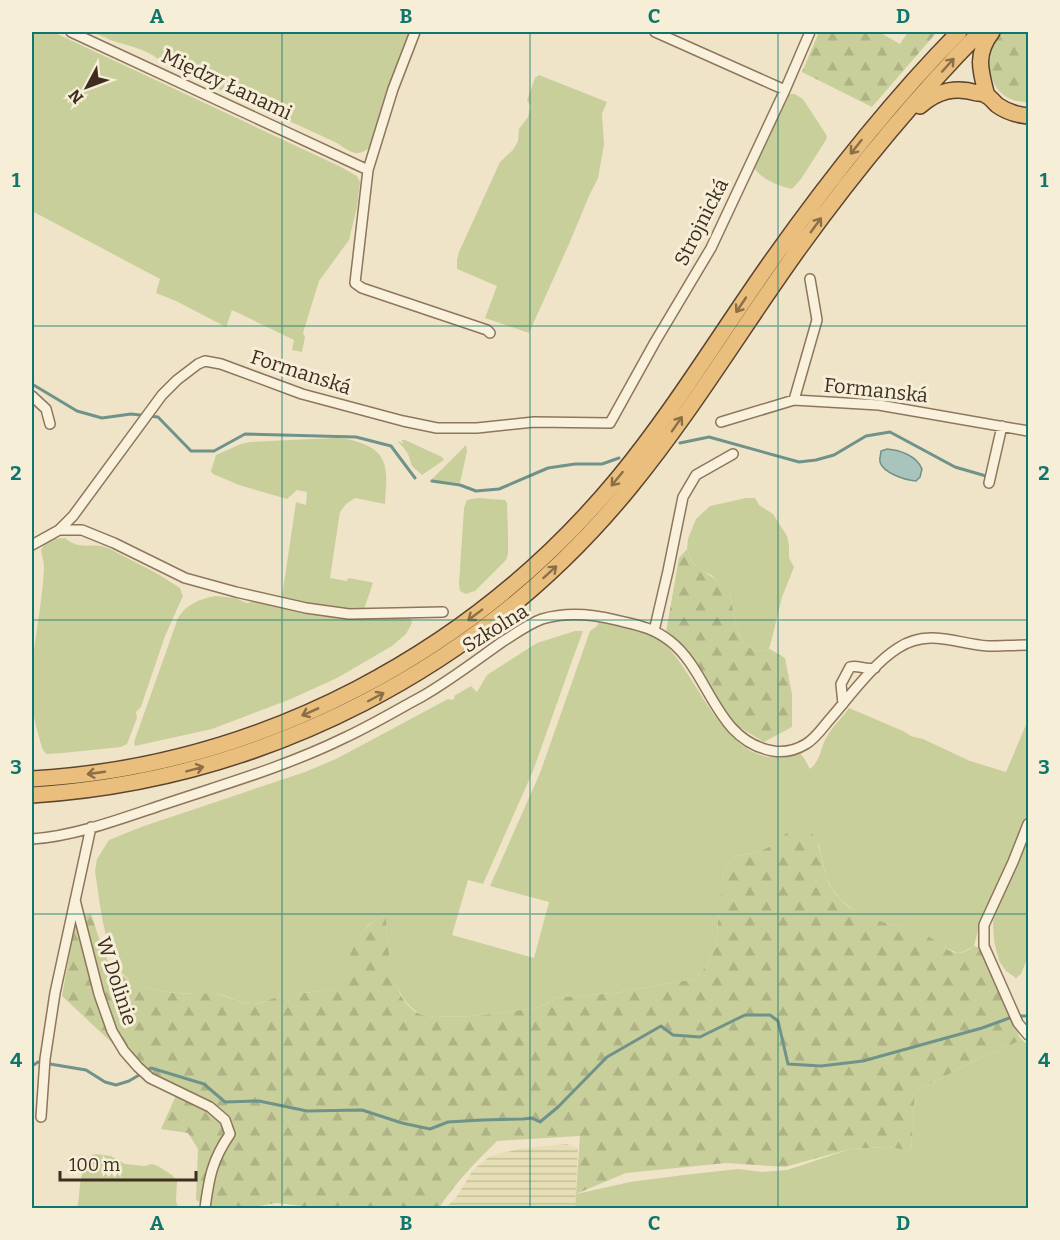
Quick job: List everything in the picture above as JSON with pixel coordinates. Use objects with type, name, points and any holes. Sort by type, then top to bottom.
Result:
[{"type":"highway","points":[[894,102],[945,32]]},
{"type":"highway","points":[[32,795],[54,785],[201,751],[308,714],[360,689],[399,666],[500,597],[554,549],[622,474],[840,167],[925,66],[959,32]]},
{"type":"highway","points":[[32,779],[54,785],[116,785],[174,774],[283,740],[330,720],[389,690],[433,664],[489,625],[559,564],[593,530],[630,487],[844,188],[882,140],[953,59],[980,32]]},
{"type":"highway","points":[[987,96],[980,58],[985,41],[992,32]]},
{"type":"highway","points":[[882,140],[927,100],[950,90],[965,90],[987,96],[1005,110],[1029,116]]},
{"type":"street","name":"Między Łanami","points":[[71,32],[368,170]]},
{"type":"street","points":[[415,32],[393,89],[368,170],[355,283],[362,288],[487,330],[490,333]]},
{"type":"street","points":[[655,32],[785,90]]},
{"type":"street","name":"Strojnická","points":[[610,423],[711,248],[810,32]]},
{"type":"street","points":[[794,400],[817,320],[810,279]]},
{"type":"street","name":"Formanská","points":[[59,530],[74,516],[162,395],[177,380],[205,361],[221,364],[302,394],[437,428],[477,428],[534,422],[610,423]]},
{"type":"street","points":[[32,396],[46,409],[50,424]]},
{"type":"street","name":"Formanská","points":[[721,422],[794,400],[879,405],[1029,431]]},
{"type":"street","points":[[988,483],[1002,426]]},
{"type":"street","points":[[654,631],[683,497],[696,475],[733,454]]},
{"type":"street","points":[[74,516],[82,530]]},
{"type":"street","points":[[32,545],[59,530],[82,530],[185,578],[306,608],[349,614],[443,612]]},
{"type":"street","name":"Szkolna","points":[[32,839],[50,838],[129,816],[293,760],[343,739],[429,692],[518,632],[540,620],[568,615],[585,615],[651,628],[678,648],[731,727],[739,735],[761,748],[783,752],[812,740],[875,668],[898,648],[915,640],[938,637],[986,646],[1029,645]]},
{"type":"street","points":[[843,704],[841,684],[850,667],[855,666],[867,670],[875,668]]},
{"type":"street","points":[[1029,824],[984,925],[984,946],[1018,1023],[1029,1035]]},
{"type":"street","points":[[75,900],[91,827]]},
{"type":"street","name":"W Dolinie","points":[[41,1117],[45,1062],[55,993],[75,900]]},
{"type":"street","name":"W Dolinie","points":[[75,900],[99,994],[112,1031],[124,1051],[150,1078],[210,1107],[225,1120],[230,1134],[220,1148],[211,1172],[205,1209]]},
{"type":"shaded area","points":[[567,1144],[578,1148],[575,1208],[445,1208],[456,1198],[473,1170],[490,1156],[524,1148]]},
{"type":"green space","points":[[32,32],[53,32],[357,176],[360,182],[357,207],[349,240],[319,281],[303,333],[305,337],[302,352],[292,350],[294,340],[232,310],[226,327],[156,293],[160,279],[32,211]]},
{"type":"green space","points":[[92,32],[410,32],[372,146],[362,152],[354,153],[335,142],[164,64],[145,51]]},
{"type":"green space","points":[[819,32],[879,32],[900,44],[908,32],[937,32],[872,107],[802,72]]},
{"type":"green space","points":[[1000,32],[1028,32],[1028,102],[1005,96],[995,86],[992,79],[989,57]]},
{"type":"green space","points":[[539,75],[607,102],[602,114],[604,145],[598,178],[529,333],[485,318],[497,286],[457,269],[457,260],[500,162],[513,150],[518,141],[519,129],[528,117],[531,106],[527,100],[535,78]]},
{"type":"green space","points":[[789,94],[795,94],[803,99],[827,136],[801,179],[792,189],[771,182],[754,168]]},
{"type":"green space","points":[[342,438],[366,445],[380,456],[386,470],[385,504],[355,498],[340,512],[330,578],[347,581],[348,578],[373,583],[364,609],[312,605],[282,597],[296,502],[306,505],[307,492],[297,490],[287,499],[239,485],[211,471],[216,455],[241,444]]},
{"type":"green space","points":[[401,440],[442,457],[444,460],[422,475],[412,466],[408,454],[398,442],[404,444]]},
{"type":"green space","points":[[466,445],[467,451],[460,483],[431,480]]},
{"type":"green space","points":[[478,498],[505,500],[507,503],[508,554],[506,560],[475,591],[466,594],[460,591],[459,584],[464,508],[467,500]]},
{"type":"green space","points":[[755,498],[759,505],[773,514],[787,536],[789,558],[794,567],[782,597],[770,646],[765,651],[745,646],[736,627],[730,593],[711,575],[696,566],[687,549],[688,539],[696,519],[710,506]]},
{"type":"green space","points":[[65,538],[76,544],[108,548],[180,588],[183,596],[165,636],[141,707],[136,712],[137,718],[127,744],[121,747],[46,754],[42,748],[32,702],[34,652],[44,568],[41,550],[51,540]]},
{"type":"green space","points":[[687,549],[696,566],[725,586],[730,593],[736,627],[745,646],[765,651],[768,648],[785,658],[792,694],[792,727],[764,742],[736,725],[721,707],[680,646],[666,632],[679,558]]},
{"type":"green space","points":[[215,596],[236,598],[246,603],[259,601],[346,618],[408,616],[412,623],[406,634],[392,646],[337,678],[291,699],[212,729],[135,746],[134,742],[178,618],[194,603]]},
{"type":"green space","points":[[600,620],[642,630],[664,643],[678,659],[720,722],[736,740],[754,752],[775,758],[800,753],[810,769],[818,759],[827,736],[849,708],[970,761],[1006,772],[1028,720],[1028,818],[979,927],[974,946],[958,953],[906,929],[859,914],[841,900],[832,889],[826,877],[819,845],[782,838],[773,846],[759,852],[736,856],[724,871],[716,945],[709,963],[695,979],[615,993],[553,998],[539,1007],[502,1013],[464,1017],[419,1014],[407,1003],[395,980],[387,940],[386,914],[368,925],[360,936],[338,987],[334,990],[297,994],[248,1004],[218,994],[153,989],[133,982],[119,969],[106,934],[95,871],[97,859],[109,840],[305,772],[336,759],[448,699],[452,700],[454,696],[471,686],[477,692],[487,675],[537,643],[575,631],[583,631],[533,771],[483,884],[468,880],[452,935],[534,958],[549,902],[490,886],[540,773],[590,631],[597,626]]},
{"type":"green space","points":[[798,823],[813,835],[832,889],[852,909],[863,915],[925,935],[953,952],[968,950],[974,946],[980,948],[1020,1038],[1017,1042],[972,1062],[915,1092],[911,1151],[888,1147],[850,1149],[785,1167],[726,1163],[626,1173],[576,1194],[580,1136],[497,1141],[458,1182],[439,1208],[321,1208],[276,1203],[249,1208],[210,1208],[196,1200],[198,1149],[188,1133],[161,1129],[177,1093],[125,1055],[62,996],[76,918],[91,914],[109,962],[128,979],[159,990],[191,994],[218,994],[249,1004],[297,994],[334,990],[338,987],[357,940],[369,925],[386,913],[389,954],[396,984],[410,1007],[424,1016],[464,1017],[502,1013],[539,1007],[553,998],[615,993],[695,979],[709,963],[716,945],[724,871],[736,856],[759,852],[773,845]]},
{"type":"green space","points":[[1028,836],[1028,957],[1021,974],[1016,978],[1006,971],[999,961],[994,941],[993,921],[1000,899]]},
{"type":"green space","points":[[1020,1038],[1028,1045],[1028,1208],[575,1208],[576,1194],[630,1182],[738,1169],[762,1172],[787,1170],[850,1149],[888,1147],[911,1151],[915,1092],[972,1062],[1017,1042]]},
{"type":"green space","points":[[95,1154],[111,1156],[125,1164],[145,1166],[152,1164],[172,1175],[177,1181],[178,1208],[77,1208],[82,1174],[89,1157]]},
{"type":"water","points":[[887,449],[912,457],[922,469],[920,477],[916,481],[911,480],[885,469],[880,459],[881,451]]},
{"type":"waterway","points":[[32,384],[77,411],[102,418],[131,414],[158,417],[191,451],[214,451],[245,434],[356,437],[391,446],[415,478]]},
{"type":"waterway","points":[[680,443],[709,437],[799,462],[834,455],[866,436],[890,432],[955,467],[986,476]]},
{"type":"waterway","points":[[432,481],[460,485],[476,491],[499,489],[548,468],[575,464],[602,464],[619,458]]},
{"type":"waterway","points":[[32,1066],[38,1062],[86,1070],[105,1082],[116,1085],[129,1081],[151,1068],[204,1084],[225,1102],[259,1101],[307,1111],[362,1110],[430,1129],[448,1122],[532,1118],[540,1122],[607,1057],[661,1026],[673,1035],[700,1037],[745,1015],[770,1015],[778,1021],[788,1064],[821,1066],[863,1061],[982,1028],[1012,1017]]},
{"type":"waterway","points":[[1018,1016],[1028,1016]]}]
